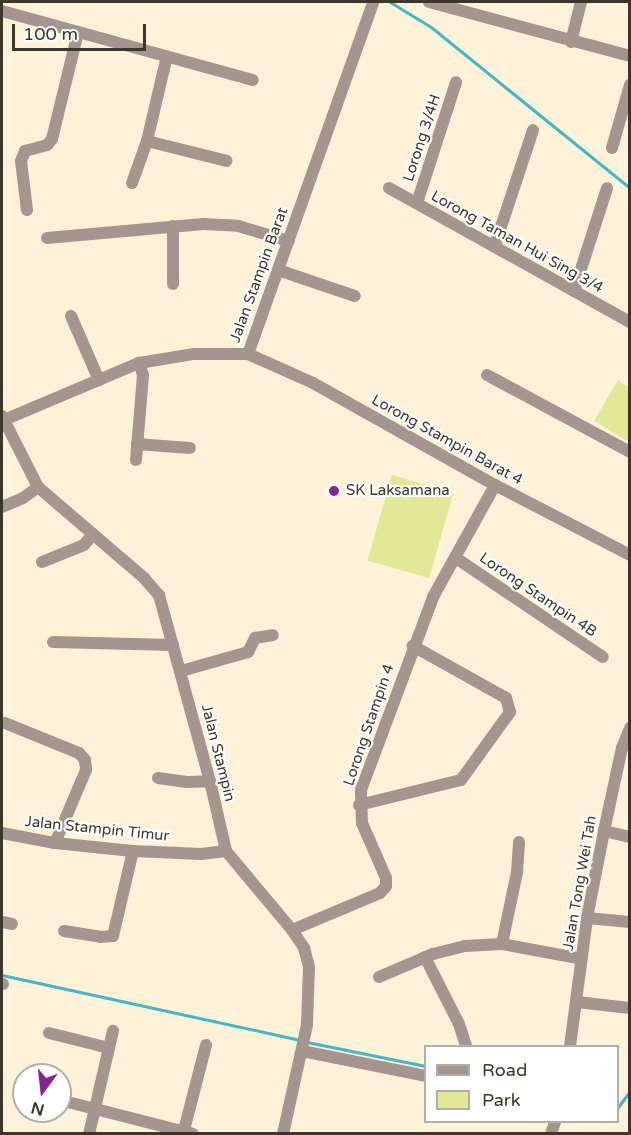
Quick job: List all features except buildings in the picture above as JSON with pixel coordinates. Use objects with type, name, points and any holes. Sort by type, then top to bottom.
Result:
[{"type":"street","name":"Jalan Stampin Barat","points":[[3,418],[139,363],[194,354],[248,354],[373,2]]},
{"type":"street","points":[[429,2],[630,56]]},
{"type":"street","points":[[571,42],[581,2]]},
{"type":"street","points":[[2,11],[253,80]]},
{"type":"street","points":[[27,210],[21,161],[26,151],[47,145],[52,139],[78,33]]},
{"type":"street","points":[[132,183],[147,141],[167,56]]},
{"type":"street","name":"Lorong 3/4H","points":[[417,203],[456,82]]},
{"type":"street","points":[[612,147],[630,85]]},
{"type":"street","points":[[495,245],[533,130]]},
{"type":"street","points":[[147,141],[227,161]]},
{"type":"street","name":"Lorong Taman Hui Sing 3/4","points":[[389,188],[630,322]]},
{"type":"street","points":[[574,291],[608,188]]},
{"type":"street","points":[[47,238],[203,224],[238,226],[289,241]]},
{"type":"street","points":[[173,226],[173,284]]},
{"type":"street","points":[[278,270],[355,296]]},
{"type":"street","points":[[71,316],[99,380]]},
{"type":"street","name":"Lorong Stampin Barat 4","points":[[248,354],[313,383],[495,485],[630,555]]},
{"type":"street","points":[[136,460],[143,375],[139,363]]},
{"type":"street","points":[[487,375],[630,452]]},
{"type":"street","name":"Jalan Stampin","points":[[3,418],[38,487],[153,586],[163,605],[226,850],[292,930],[303,948],[309,967],[307,1024],[283,1134]]},
{"type":"street","points":[[137,444],[190,448]]},
{"type":"street","name":"Lorong Stampin 4","points":[[292,930],[380,893],[386,886],[386,878],[362,823],[359,804],[361,790],[433,597],[495,485]]},
{"type":"street","points":[[2,507],[23,498],[38,487]]},
{"type":"street","points":[[42,562],[84,545],[93,534]]},
{"type":"street","name":"Lorong Stampin 4B","points":[[456,558],[603,657]]},
{"type":"street","points":[[181,671],[248,652],[255,638],[273,635]]},
{"type":"street","points":[[53,642],[173,645]]},
{"type":"street","points":[[359,804],[461,780],[510,712],[506,698],[413,646]]},
{"type":"street","points":[[5,723],[79,753],[85,760],[86,770],[55,843]]},
{"type":"street","name":"Jalan Tong Wei Tah","points":[[570,1045],[587,918],[604,831],[630,728]]},
{"type":"street","points":[[158,778],[187,782],[210,781]]},
{"type":"street","points":[[604,831],[630,837]]},
{"type":"street","name":"Jalan Stampin Timur","points":[[2,833],[55,843],[133,852],[201,854],[226,850]]},
{"type":"street","points":[[502,944],[517,872],[519,842]]},
{"type":"street","points":[[64,931],[100,937],[113,936],[133,852]]},
{"type":"street","points":[[587,918],[630,922]]},
{"type":"street","points":[[379,977],[425,957],[465,946],[502,944],[582,959]]},
{"type":"street","points":[[425,957],[459,1024],[465,1045]]},
{"type":"street","points":[[577,1002],[630,1008]]},
{"type":"street","points":[[89,1134],[113,1031]]},
{"type":"street","points":[[49,1033],[109,1048]]},
{"type":"street","points":[[72,1103],[186,1133],[206,1045]]},
{"type":"street","points":[[303,1048],[424,1076]]},
{"type":"green space","points":[[618,380],[629,388],[629,442],[594,421]]},
{"type":"green space","points":[[392,475],[454,493],[429,578],[367,561]]},
{"type":"waterway","points":[[390,2],[431,27],[630,188]]},
{"type":"waterway","points":[[2,975],[300,1040]]},
{"type":"waterway","points":[[307,1042],[424,1066]]},
{"type":"waterway","points":[[619,1106],[630,1091]]},
{"type":"place","name":"SK Laksamana","points":[[334,491]]}]
